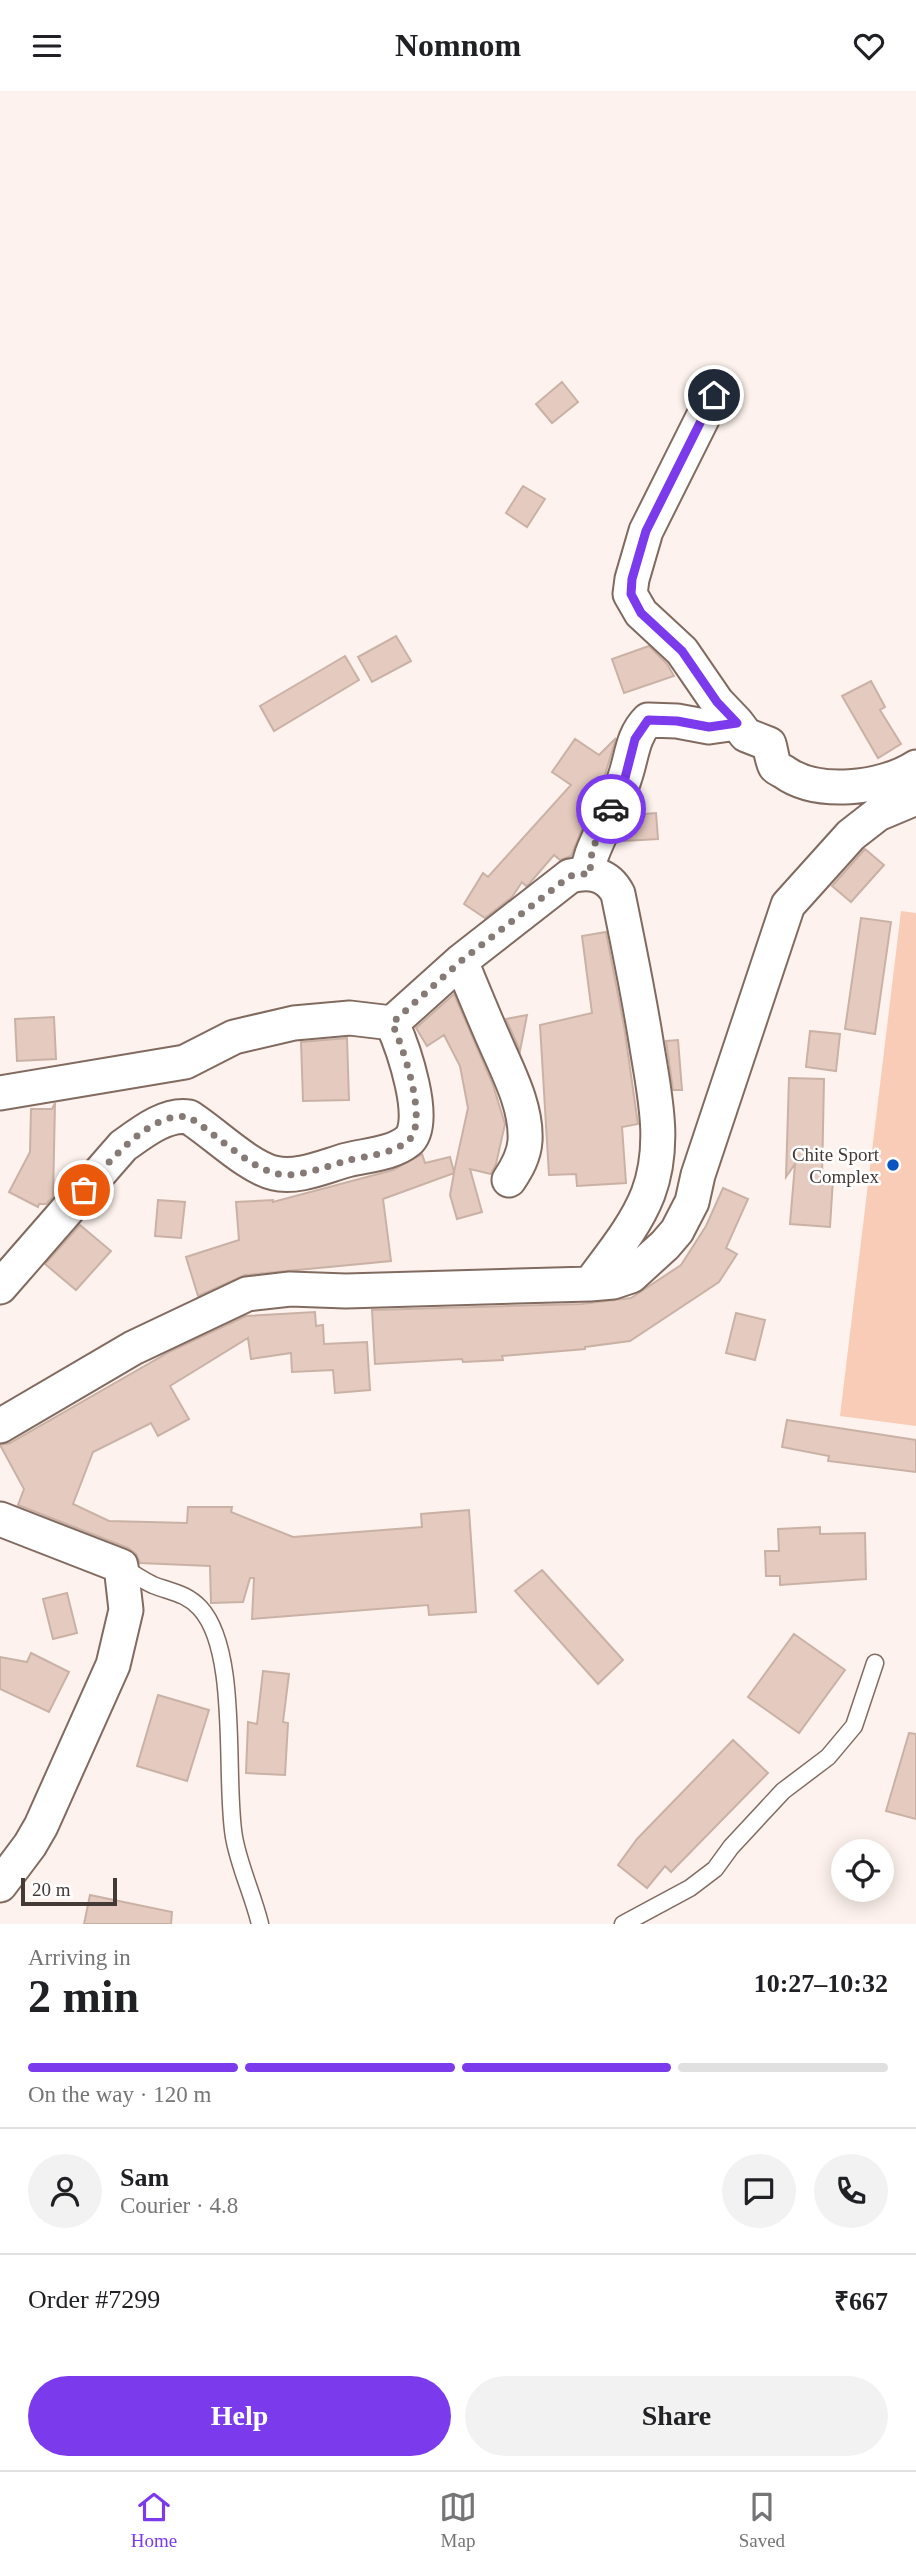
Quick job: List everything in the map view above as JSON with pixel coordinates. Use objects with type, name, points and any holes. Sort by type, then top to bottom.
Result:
[{"type":"street","points":[[714,395],[646,531],[632,579],[631,594],[641,613],[682,651],[717,702],[747,735],[769,744],[775,766],[792,778],[819,786],[851,787],[883,781],[916,768]]},
{"type":"street","points":[[591,873],[589,864],[592,854],[625,778],[635,739],[641,727],[648,720],[658,719],[709,727],[737,723]]},
{"type":"street","points":[[0,1426],[133,1348],[247,1294],[290,1289],[346,1291],[590,1284],[613,1282],[631,1276],[677,1231],[692,1202],[698,1175],[788,905],[851,835],[878,814],[916,798]]},
{"type":"street","points":[[0,1093],[185,1062],[234,1037],[294,1023],[350,1018],[392,1023],[461,961],[570,876],[591,873],[610,881],[618,894],[638,993],[657,1105],[659,1135],[655,1172],[642,1207],[590,1284]]},
{"type":"street","points":[[461,961],[514,1086],[522,1115],[525,1139],[523,1154],[509,1181]]},
{"type":"street","points":[[0,1287],[123,1146],[136,1136],[175,1116],[189,1117],[263,1168],[282,1175],[388,1151],[407,1142],[413,1136],[415,1127],[415,1102],[403,1051],[392,1023]]},
{"type":"street","points":[[0,1519],[121,1566],[126,1610],[113,1665],[41,1826],[30,1846],[0,1885]]},
{"type":"lane","points":[[121,1566],[152,1584],[182,1593],[200,1608],[210,1622],[226,1686],[234,1837],[260,1924]]},
{"type":"lane","points":[[623,1924],[690,1888],[715,1868],[783,1791],[828,1757],[854,1726],[875,1663]]},
{"type":"shaded area","name":"Chite Sport Complex","points":[[901,911],[916,913],[916,1426],[840,1416]]},
{"type":"building","points":[[562,382],[578,402],[552,423],[536,404]]},
{"type":"building","points":[[523,486],[545,499],[527,527],[506,513]]},
{"type":"building","points":[[396,636],[411,661],[372,682],[358,657]]},
{"type":"building","points":[[649,646],[667,664],[674,676],[624,693],[612,659]]},
{"type":"building","points":[[345,656],[359,680],[274,731],[260,706]]},
{"type":"building","points":[[871,681],[885,707],[880,710],[901,744],[878,758],[842,696]]},
{"type":"building","points":[[616,738],[602,785],[579,818],[587,817],[571,856],[560,860],[554,855],[529,884],[526,886],[522,882],[512,897],[485,918],[464,904],[483,873],[488,877],[571,785],[552,772],[575,739],[599,755]]},
{"type":"building","points":[[656,813],[658,839],[623,841],[622,833],[631,815]]},
{"type":"building","points":[[865,849],[884,865],[851,902],[832,886]]},
{"type":"building","points":[[861,918],[891,922],[875,1034],[845,1029]]},
{"type":"building","points":[[606,932],[624,1026],[638,1124],[622,1127],[626,1183],[577,1186],[576,1174],[549,1175],[540,1025],[592,1013],[582,936]]},
{"type":"building","points":[[454,994],[493,1085],[505,1124],[496,1164],[491,1174],[470,1169],[482,1212],[457,1219],[450,1195],[454,1173],[383,1199],[391,1261],[245,1275],[198,1296],[186,1257],[239,1240],[236,1202],[273,1202],[393,1170],[422,1154],[425,1163],[450,1157],[454,1172],[468,1108],[460,1066],[444,1035],[427,1046],[416,1028]]},
{"type":"building","points":[[527,1015],[520,1051],[506,1019]]},
{"type":"building","points":[[54,1017],[56,1059],[17,1061],[15,1019]]},
{"type":"building","points":[[810,1031],[840,1034],[836,1071],[806,1067]]},
{"type":"building","points":[[347,1038],[349,1100],[303,1101],[301,1042]]},
{"type":"building","points":[[678,1040],[682,1090],[673,1090],[666,1041]]},
{"type":"building","points":[[789,1078],[824,1079],[822,1179],[833,1179],[830,1227],[790,1224],[795,1164],[786,1177]]},
{"type":"building","points":[[55,1103],[53,1197],[38,1207],[9,1192],[30,1152],[31,1109],[52,1109]]},
{"type":"building","points":[[723,1188],[748,1199],[726,1248],[737,1254],[719,1282],[630,1341],[585,1349],[502,1356],[503,1360],[463,1362],[462,1359],[375,1364],[372,1310],[581,1304],[631,1298],[681,1265],[706,1226]]},
{"type":"building","points":[[158,1200],[185,1202],[181,1238],[155,1236]]},
{"type":"building","points":[[80,1225],[111,1251],[76,1290],[45,1264]]},
{"type":"building","points":[[315,1312],[316,1326],[323,1325],[324,1344],[367,1342],[370,1390],[335,1393],[333,1370],[292,1372],[291,1353],[251,1359],[248,1338],[170,1386],[189,1419],[158,1436],[151,1423],[93,1452],[73,1504],[109,1521],[187,1523],[188,1507],[232,1507],[231,1512],[293,1537],[422,1527],[421,1514],[469,1510],[476,1612],[429,1615],[428,1605],[252,1619],[254,1578],[250,1578],[243,1602],[211,1603],[210,1566],[140,1563],[136,1554],[128,1548],[18,1505],[24,1489],[0,1445],[10,1443],[171,1351],[246,1316]]},
{"type":"building","points":[[736,1313],[765,1320],[755,1360],[726,1353]]},
{"type":"building","points":[[787,1420],[916,1440],[916,1472],[828,1461],[829,1456],[782,1447]]},
{"type":"building","points":[[820,1527],[820,1534],[865,1533],[866,1579],[780,1585],[780,1576],[766,1576],[765,1551],[779,1551],[778,1529]]},
{"type":"building","points":[[542,1570],[623,1660],[598,1684],[515,1591]]},
{"type":"building","points":[[67,1593],[77,1633],[53,1639],[43,1599]]},
{"type":"building","points":[[794,1634],[845,1670],[799,1733],[748,1697]]},
{"type":"building","points":[[31,1653],[69,1672],[49,1712],[0,1689],[0,1657],[27,1662]]},
{"type":"building","points":[[263,1671],[289,1674],[283,1722],[288,1723],[285,1775],[246,1773],[248,1722],[257,1724]]},
{"type":"building","points":[[158,1695],[209,1710],[187,1781],[137,1766]]},
{"type":"building","points":[[909,1733],[916,1734],[916,1819],[886,1811]]},
{"type":"building","points":[[733,1740],[768,1773],[671,1872],[665,1866],[647,1888],[618,1865],[637,1839]]},
{"type":"building","points":[[90,1895],[172,1912],[171,1924],[84,1924]]},
{"type":"way so far","points":[[84,1190],[123,1146],[136,1136],[175,1116],[189,1117],[232,1149],[263,1168],[282,1175],[388,1151],[407,1142],[413,1136],[415,1127],[415,1102],[403,1051],[392,1023],[461,961],[570,876],[591,873],[589,864],[592,854],[611,809]]},
{"type":"place","name":"Chite Sport Complex","points":[[893,1165]]},
{"type":"route","points":[[611,809],[625,778],[635,739],[648,720],[677,721],[709,727],[737,723],[717,702],[682,651],[641,613],[631,594],[632,579],[646,531],[714,395]]}]
